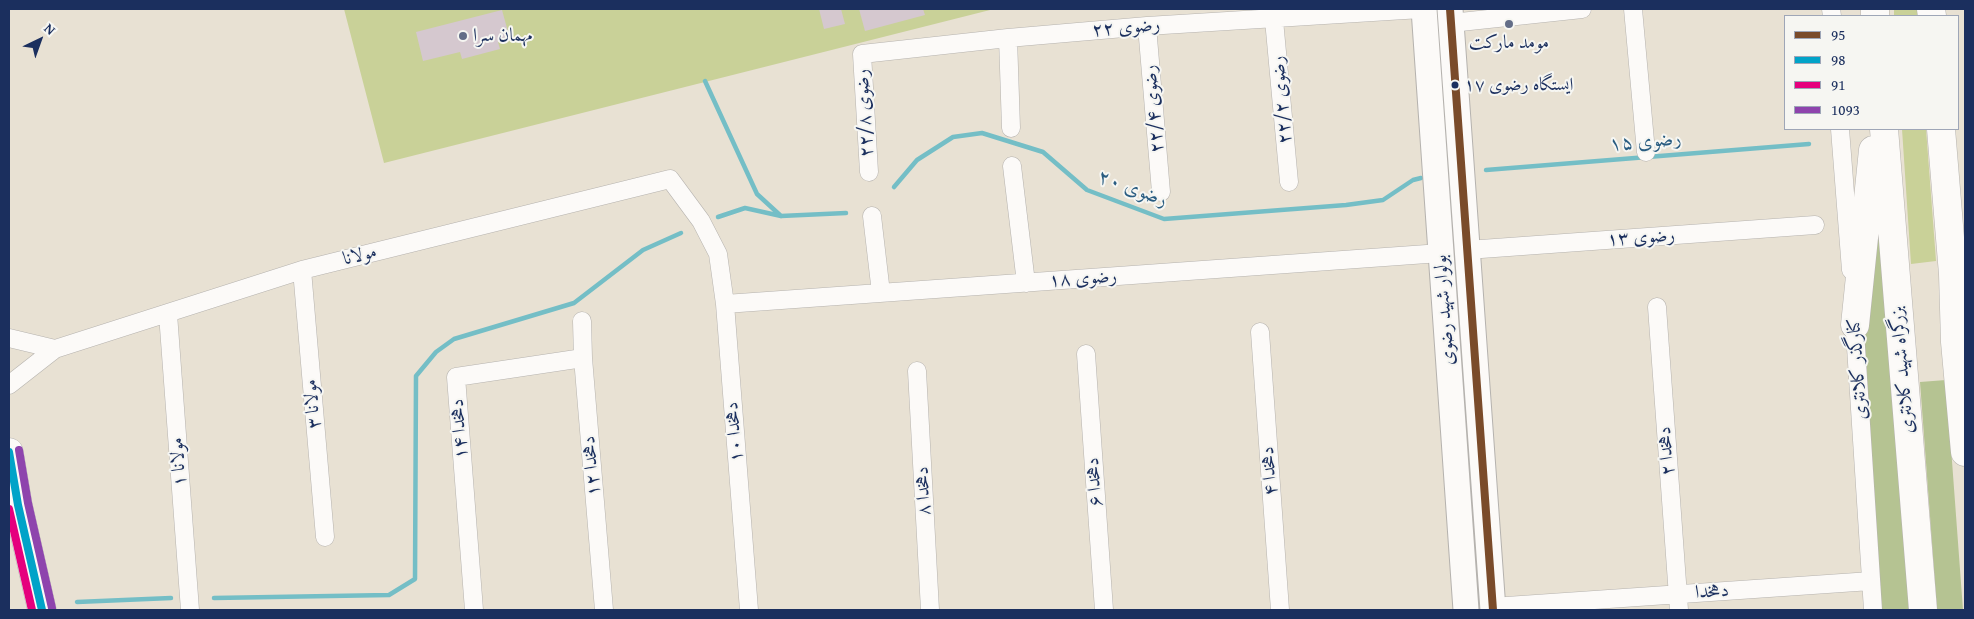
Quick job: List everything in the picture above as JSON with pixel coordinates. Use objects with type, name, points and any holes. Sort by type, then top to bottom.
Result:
[{"type":"main road","points":[[1855,325],[1875,130]]},
{"type":"main road","name":"بزرگراه شهید کلانتری","points":[[1884,130],[1923,610]]},
{"type":"main road","points":[[1941,130],[1953,274],[1955,342],[1965,452]]},
{"type":"main road","points":[[1953,274],[1965,309]]},
{"type":"main road","points":[[9,452],[18,505],[42,610]]},
{"type":"street","name":"رضوی ۲۲","points":[[862,54],[1274,13],[1423,9]]},
{"type":"street","name":"بولوار شهید رضوی","points":[[1423,9],[1467,610]]},
{"type":"street","points":[[1451,16],[1582,9]]},
{"type":"street","points":[[1633,9],[1646,152]]},
{"type":"street","name":"رضوی ۲۲/۲","points":[[1274,13],[1289,182]]},
{"type":"street","name":"بولوار شهید رضوی","points":[[1451,16],[1492,609]]},
{"type":"street","name":"رضوی ۲۲/۴","points":[[1147,26],[1161,192]]},
{"type":"street","points":[[1008,38],[1010,128]]},
{"type":"street","name":"رضوی ۲۲/۸","points":[[862,54],[869,172]]},
{"type":"street","name":"کنارگذر کلانتری","points":[[1840,130],[1855,325],[1873,610]]},
{"type":"street","points":[[1012,166],[1026,283]]},
{"type":"street","name":"دهخدا ۱۰","points":[[670,179],[701,221],[718,254],[725,304],[749,610]]},
{"type":"street","name":"مولانا","points":[[55,348],[168,314],[302,270],[670,179]]},
{"type":"street","points":[[872,216],[881,293]]},
{"type":"street","name":"رضوی ۱۳","points":[[1467,250],[1815,225]]},
{"type":"street","name":"رضوی ۱۸","points":[[725,304],[1441,253]]},
{"type":"street","name":"مولانا ۳","points":[[302,270],[325,538]]},
{"type":"street","name":"دهخدا ۲","points":[[1657,307],[1678,602]]},
{"type":"street","name":"مولانا ۱","points":[[168,314],[190,610]]},
{"type":"street","name":"دهخدا ۱۲","points":[[582,321],[583,358],[604,610]]},
{"type":"street","name":"دهخدا ۴","points":[[1260,332],[1280,610]]},
{"type":"street","points":[[9,338],[55,348]]},
{"type":"street","points":[[9,385],[55,348]]},
{"type":"street","name":"دهخدا ۶","points":[[1086,354],[1104,610]]},
{"type":"street","name":"دهخدا ۱۴","points":[[474,610],[456,376],[583,358]]},
{"type":"street","name":"دهخدا ۸","points":[[917,371],[930,610]]},
{"type":"street","name":"دهخدا","points":[[1492,609],[1678,602],[1871,581]]},
{"type":"street","points":[[1467,610],[1492,609]]},
{"type":"green space","points":[[344,9],[994,9],[384,163]]},
{"type":"green space","points":[[1894,9],[1918,9],[1918,15],[1894,15]]},
{"type":"green space","points":[[1902,130],[1926,130],[1936,261],[1911,264]]},
{"type":"green space","points":[[1878,207],[1909,610],[1880,610],[1862,341]]},
{"type":"green space","points":[[1946,380],[1963,610],[1937,610],[1920,382]]},
{"type":"building","points":[[819,9],[841,9],[845,24],[824,29]]},
{"type":"building","points":[[859,9],[923,9],[925,15],[865,31]]},
{"type":"building","name":"مهمان سرا","points":[[502,10],[510,39],[498,42],[500,49],[462,59],[460,52],[423,61],[416,32]]},
{"type":"waterway","points":[[705,81],[757,194],[781,216]]},
{"type":"waterway","name":"رضوی ۲۰","points":[[894,187],[917,160],[953,137],[982,133],[1043,152],[1087,190],[1164,219],[1346,205],[1383,200],[1413,180],[1421,178]]},
{"type":"waterway","name":"رضوی ۱۵","points":[[1486,170],[1809,144]]},
{"type":"waterway","points":[[718,217],[745,208],[781,216],[846,213]]},
{"type":"waterway","points":[[214,598],[389,595],[415,579],[416,376],[436,352],[454,339],[574,303],[643,250],[681,233]]},
{"type":"waterway","points":[[77,602],[171,598]]},
{"type":"transit line","name":"95","points":[[1450,9],[1493,610]]},
{"type":"transit line","name":"1093","points":[[19,450],[28,503],[52,608]]},
{"type":"transit line","name":"98","points":[[9,452],[18,505],[42,610]]},
{"type":"transit line","name":"91","points":[[9,509],[32,610]]},
{"type":"place","name":"مومد مارکت","points":[[1509,24]]},
{"type":"place","name":"مهمان سرا","points":[[463,36]]},
{"type":"place","name":"ایستگاه رضوی ۱۷","points":[[1455,85]]}]
